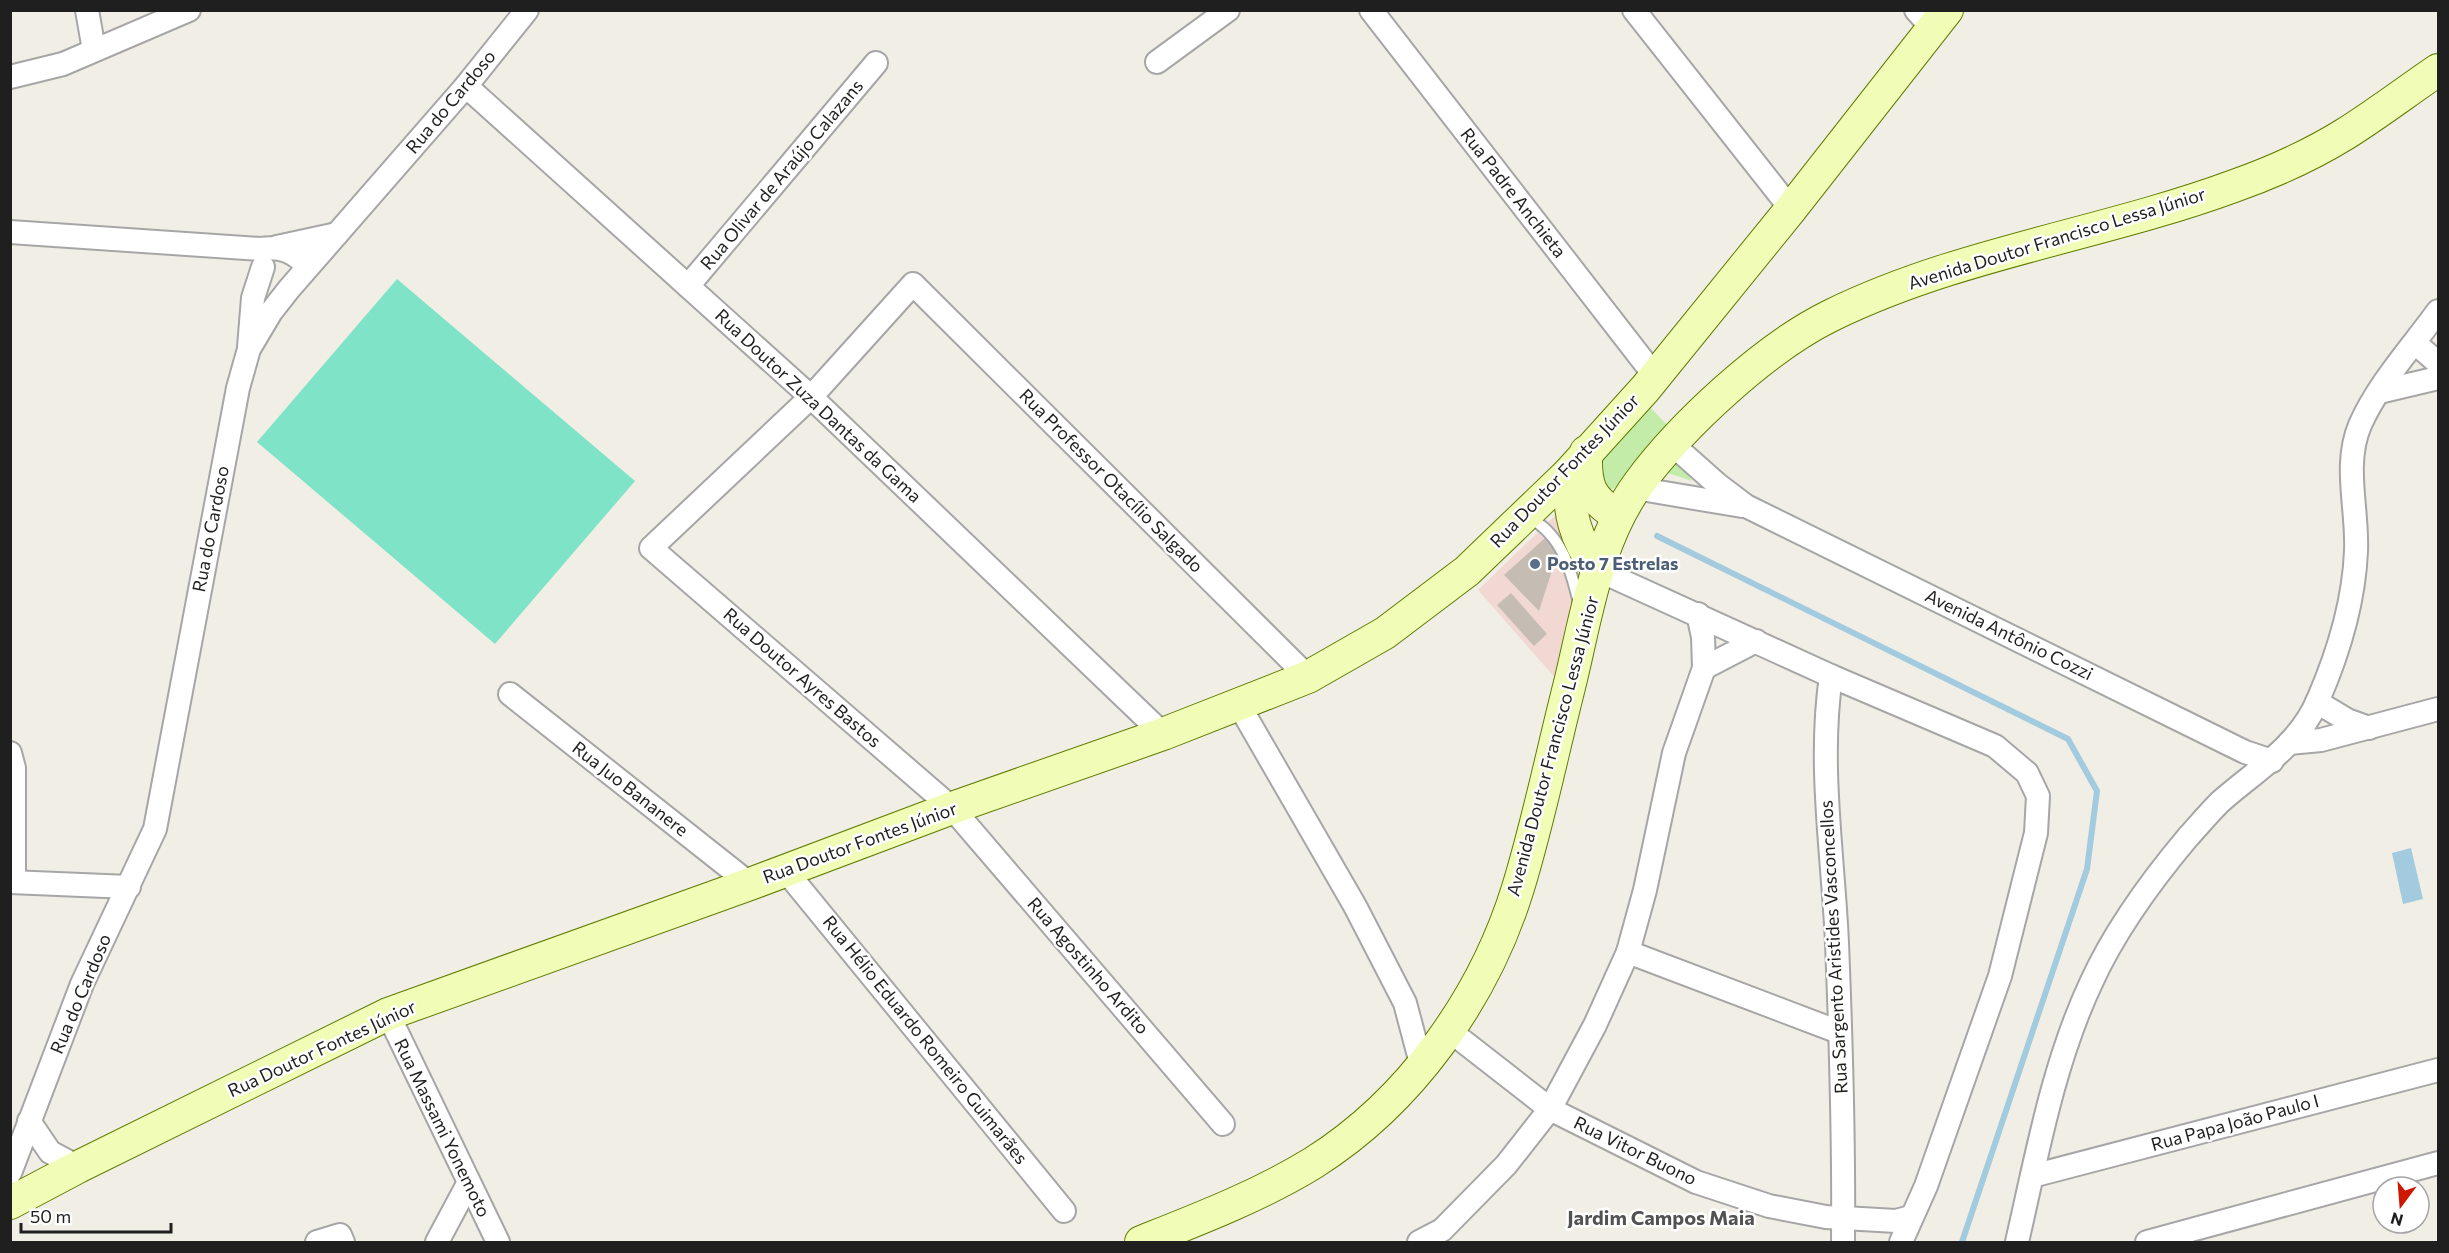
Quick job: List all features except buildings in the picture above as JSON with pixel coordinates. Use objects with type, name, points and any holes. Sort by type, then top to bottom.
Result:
[{"type":"street","points":[[87,10],[94,50]]},
{"type":"street","points":[[10,77],[63,64],[189,10]]},
{"type":"street","name":"Rua do Cardoso","points":[[10,1173],[82,984],[155,829],[238,388],[249,349],[271,312],[289,289],[466,86],[527,10]]},
{"type":"street","points":[[1157,62],[1228,10]]},
{"type":"street","name":"Rua Padre Anchieta","points":[[1371,10],[1650,383]]},
{"type":"street","points":[[1634,10],[1791,209]]},
{"type":"street","name":"Rua Doutor Fontes Júnior","points":[[10,1203],[388,1014],[1239,705],[1308,677],[1385,633],[1467,571],[1577,463],[1650,383],[1791,209],[1932,17]]},
{"type":"street","name":"Rua Olivar de Araújo Calazans","points":[[688,286],[876,63]]},
{"type":"street","name":"Avenida Doutor Francisco Lessa Júnior","points":[[1142,1242],[1263,1190],[1315,1161],[1366,1122],[1422,1067],[1450,1031],[1491,956],[1517,890],[1599,570],[1618,516],[1635,488],[1680,436],[1740,379],[1785,343],[1829,317],[1902,286],[1992,255],[2125,220],[2236,186],[2343,135],[2439,70]]},
{"type":"street","name":"Rua Doutor Zuza Dantas da Gama","points":[[466,86],[811,397],[1163,734]]},
{"type":"street","points":[[10,232],[266,254],[290,251],[308,267]]},
{"type":"street","points":[[266,254],[337,234]]},
{"type":"street","points":[[266,254],[269,277],[289,289]]},
{"type":"street","points":[[249,349],[253,298],[266,254]]},
{"type":"street","name":"Rua Professor Otacílio Salgado","points":[[811,397],[913,284],[1308,677]]},
{"type":"street","points":[[2017,1242],[2054,1084],[2076,1017],[2092,980],[2130,913],[2187,838],[2220,802],[2272,761],[2302,727],[2318,702],[2335,655],[2350,597],[2356,550],[2351,475],[2354,446],[2360,425],[2379,392],[2439,311]]},
{"type":"street","points":[[2415,343],[2439,363]]},
{"type":"street","points":[[2379,392],[2439,378]]},
{"type":"street","name":"Rua Doutor Ayres Bastos","points":[[811,397],[651,548],[952,808]]},
{"type":"street","name":"Avenida Antônio Cozzi","points":[[1680,436],[1717,484],[1746,506],[2245,752],[2272,761]]},
{"type":"street","points":[[1577,463],[1590,491],[1602,506],[1618,516]]},
{"type":"street","points":[[1577,463],[1569,506],[1576,533],[1599,570],[1832,676],[1995,746],[2026,772],[2038,796],[2036,833],[2000,976],[1926,1186],[1900,1242]]},
{"type":"street","name":"Avenida Antônio Cozzi","points":[[1635,488],[1746,506]]},
{"type":"street","points":[[1419,1242],[1448,1236],[1550,1109],[1595,1026],[1628,952],[1645,890],[1674,753],[1704,668],[1703,637],[1698,614]]},
{"type":"street","points":[[1704,668],[1755,640]]},
{"type":"street","name":"Rua Sargento Aristides Vasconcellos","points":[[1832,676],[1826,711],[1825,759],[1837,943],[1843,1242]]},
{"type":"street","name":"Rua Juo Bananere","points":[[510,694],[750,884]]},
{"type":"street","points":[[2318,702],[2347,720],[2369,728]]},
{"type":"street","points":[[1239,705],[1355,906],[1405,1003],[1422,1067]]},
{"type":"street","points":[[2289,743],[2321,740],[2439,709]]},
{"type":"street","points":[[10,753],[14,768],[12,882],[129,887]]},
{"type":"street","name":"Rua Agostinho Ardito","points":[[952,808],[1223,1124]]},
{"type":"street","name":"Rua Hélio Eduardo Romeiro Guimarães","points":[[785,870],[1064,1211]]},
{"type":"street","points":[[1628,952],[1839,1032]]},
{"type":"street","name":"Rua Massami Yonemoto","points":[[388,1014],[468,1184],[498,1242]]},
{"type":"street","name":"Rua Vitor Buono","points":[[1450,1031],[1550,1109],[1696,1182],[1768,1206],[1844,1219]]},
{"type":"street","name":"Rua Papa João Paulo I","points":[[2032,1176],[2437,1076]]},
{"type":"street","points":[[29,1121],[50,1152],[78,1167]]},
{"type":"street","points":[[2147,1242],[2439,1163]]},
{"type":"street","points":[[437,1242],[468,1184]]},
{"type":"street","points":[[1844,1219],[1896,1221],[1911,1217]]},
{"type":"street","points":[[317,1242],[339,1234],[343,1242]]},
{"type":"lane","points":[[1525,516],[1546,528],[1561,547],[1572,573],[1584,627]]},
{"type":"shaded area","points":[[1559,512],[1571,556],[1584,578],[1557,680],[1478,590]]},
{"type":"green space","points":[[397,279],[635,481],[495,644],[257,442]]},
{"type":"green space","points":[[1645,402],[1669,427],[1616,487],[1608,491],[1595,462]]},
{"type":"green space","points":[[1677,459],[1692,481],[1665,472]]},
{"type":"water","points":[[2411,848],[2423,899],[2403,904],[2392,853]]},
{"type":"waterway","points":[[1657,536],[2068,739],[2097,791],[2087,869],[1962,1242]]},
{"type":"place","name":"Posto 7 Estrelas","points":[[1535,564]]},
{"type":"district","name":"Jardim Campos Maia","points":[[1661,1218]]}]
